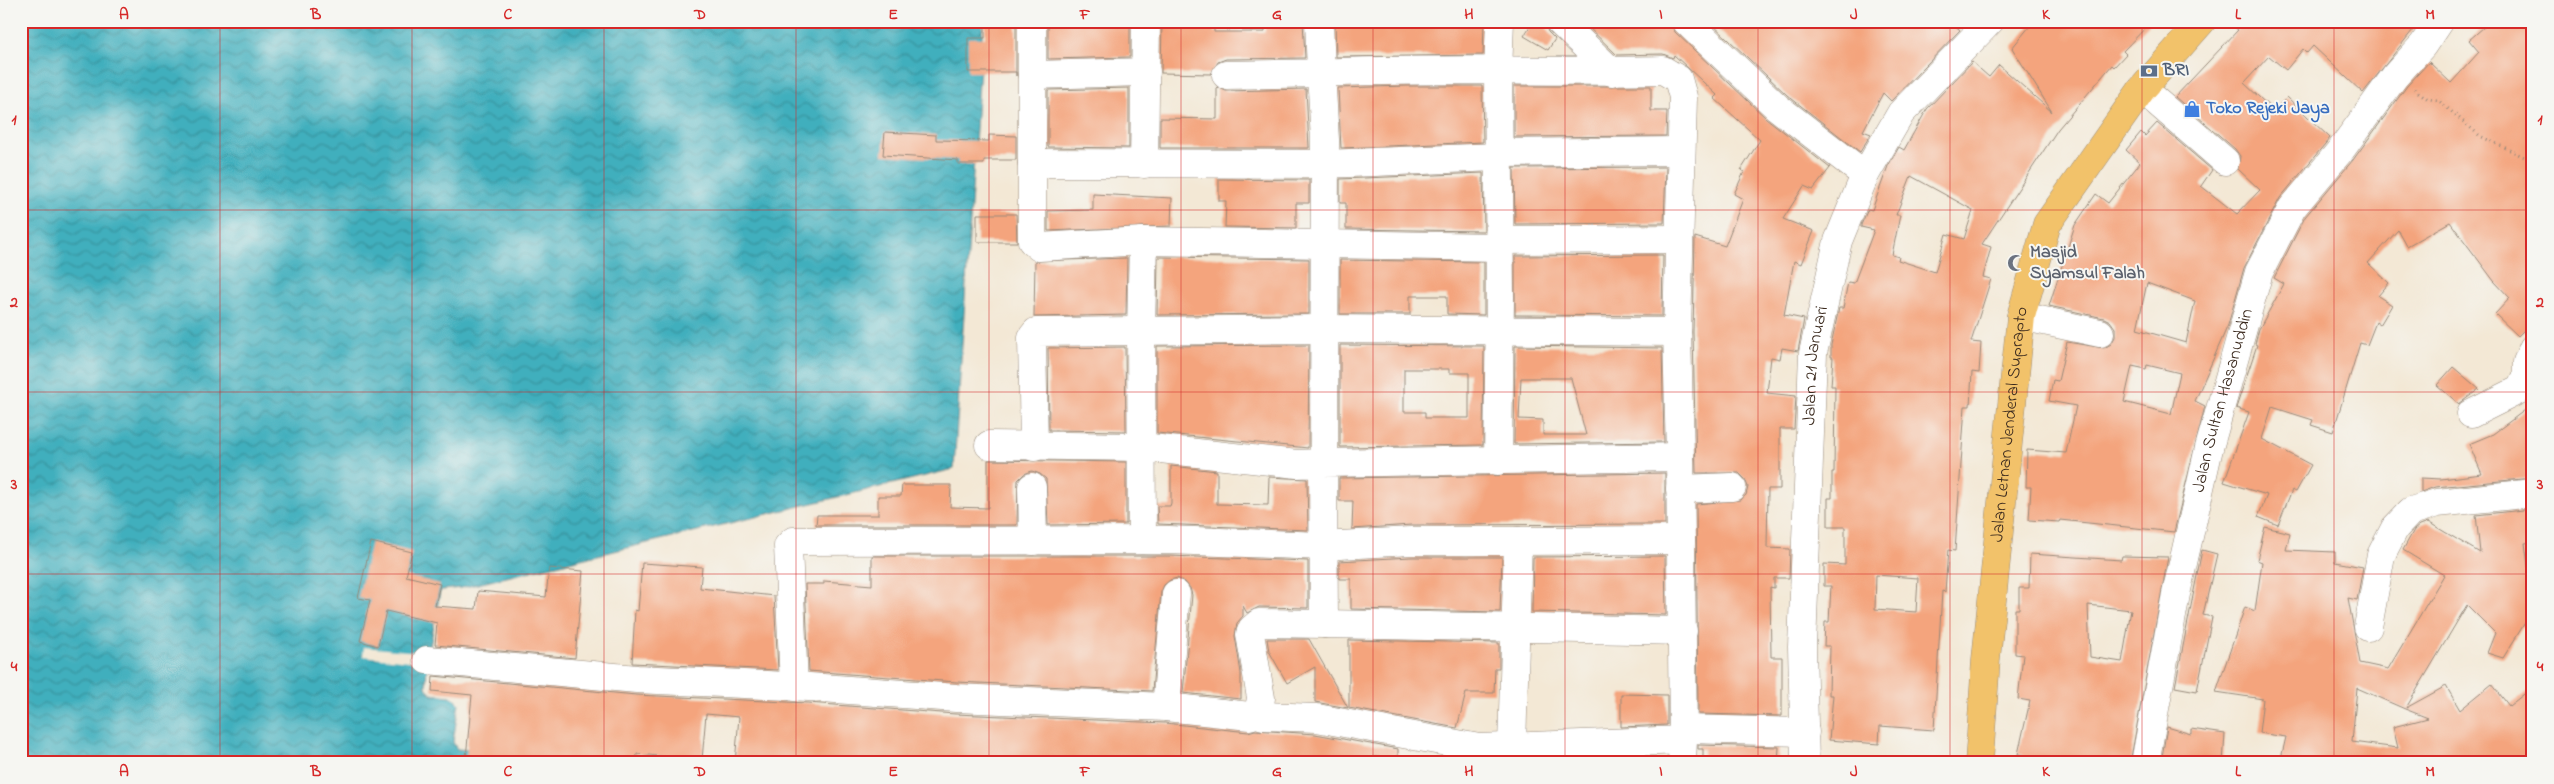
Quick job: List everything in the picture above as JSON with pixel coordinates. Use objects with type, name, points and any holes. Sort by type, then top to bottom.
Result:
[{"type":"main road","name":"Jalan Letnan Jenderal Suprapto","points":[[1979,763],[1986,659],[2021,316],[2047,224],[2142,89],[2202,21]]},
{"type":"street","points":[[1032,21],[1031,239],[1036,246],[1143,242],[1500,244],[1679,239]]},
{"type":"street","points":[[1144,164],[1146,21]]},
{"type":"street","points":[[1319,21],[1324,164],[1322,546],[1324,624]]},
{"type":"street","points":[[1498,461],[1500,244],[1498,72],[1500,21]]},
{"type":"street","points":[[1559,21],[1612,72]]},
{"type":"street","points":[[1686,21],[1777,107],[1864,175]]},
{"type":"street","name":"Jalan 21 Januari","points":[[1805,763],[1802,647],[1813,353],[1838,241],[1864,175],[1901,113],[1990,21]]},
{"type":"street","name":"Jalan Sultan Hasanuddin","points":[[2145,763],[2176,594],[2209,448],[2259,272],[2292,208],[2340,151],[2395,76],[2423,45],[2439,21]]},
{"type":"street","points":[[1226,75],[1404,69],[1498,72],[1663,70],[1678,79],[1683,97],[1676,332],[1683,631],[1683,744]]},
{"type":"street","points":[[1032,74],[1146,72]]},
{"type":"street","points":[[2142,89],[2225,161]]},
{"type":"street","points":[[1032,163],[1324,164],[1498,155],[1680,151]]},
{"type":"street","points":[[1142,540],[1141,331],[1143,242]]},
{"type":"street","points":[[2021,316],[2100,333]]},
{"type":"street","points":[[1034,447],[1033,334],[1323,329],[1676,332]]},
{"type":"street","points":[[2471,414],[2519,390],[2527,377],[2527,362],[2533,348]]},
{"type":"street","points":[[989,445],[1142,447],[1297,464],[1680,456]]},
{"type":"street","points":[[1032,487],[1033,541]]},
{"type":"street","points":[[1680,489],[1732,487]]},
{"type":"street","points":[[2368,627],[2381,555],[2395,528],[2411,511],[2437,503],[2533,493]]},
{"type":"street","points":[[794,687],[788,546],[793,541],[1142,540],[1322,546],[1392,542],[1681,540]]},
{"type":"street","points":[[1512,747],[1518,541]]},
{"type":"street","points":[[1166,708],[1176,594]]},
{"type":"street","points":[[1256,714],[1261,698],[1250,634],[1252,629],[1259,623],[1683,631]]},
{"type":"street","points":[[427,660],[637,679],[956,698],[1166,708],[1250,716],[1256,714],[1263,716],[1316,718],[1479,748],[1683,744],[1804,732]]},
{"type":"path","points":[[2395,76],[2428,99],[2438,100],[2480,136],[2533,161]]},
{"type":"water","points":[[21,21],[983,21],[954,469],[440,592],[427,663],[426,687],[431,694],[451,696],[459,703],[453,742],[457,749],[656,763],[21,763]]},
{"type":"pier","points":[[364,647],[428,653],[427,663],[363,656]]},
{"type":"building","points":[[985,21],[1016,21],[1016,72],[968,72],[968,38],[985,38]]},
{"type":"building","points":[[1048,21],[1130,21],[1130,57],[1048,59]]},
{"type":"building","points":[[1162,21],[1214,21],[1214,32],[1265,32],[1265,21],[1303,21],[1305,58],[1226,59],[1218,62],[1211,74],[1161,73]]},
{"type":"building","points":[[1335,21],[1484,21],[1483,55],[1336,57]]},
{"type":"building","points":[[1533,21],[1544,21],[1548,32],[1555,39],[1548,50],[1524,36]]},
{"type":"building","points":[[1582,21],[1671,21],[1675,32],[1766,118],[1830,168],[1813,190],[1804,186],[1783,219],[1814,231],[1801,264],[1794,261],[1784,315],[1804,319],[1798,351],[1782,348],[1780,359],[1771,357],[1767,393],[1796,396],[1794,429],[1780,429],[1780,489],[1768,489],[1767,548],[1790,549],[1789,578],[1774,578],[1774,588],[1770,587],[1771,657],[1782,657],[1782,716],[1698,714],[1696,504],[1740,500],[1746,495],[1748,487],[1745,479],[1739,473],[1696,473],[1693,332],[1695,237],[1725,246],[1743,199],[1734,194],[1744,172],[1741,170],[1760,140],[1714,98],[1717,95],[1674,55],[1673,58],[1663,54],[1617,55]]},
{"type":"building","points":[[1709,21],[1950,21],[1960,30],[1891,101],[1883,93],[1863,131],[1871,134],[1860,152],[1787,95]]},
{"type":"building","points":[[2034,21],[2152,21],[2123,51],[2126,54],[2114,67],[2112,65],[2058,129],[1982,244],[1991,247],[1983,277],[1991,279],[1971,342],[1981,343],[1979,373],[1972,372],[1970,406],[1965,406],[1955,551],[1948,550],[1945,592],[1942,591],[1934,730],[1880,726],[1879,744],[1829,740],[1833,695],[1829,695],[1830,646],[1824,646],[1825,622],[1829,622],[1831,586],[1824,586],[1824,564],[1845,565],[1845,527],[1828,527],[1828,498],[1832,498],[1832,472],[1834,472],[1835,386],[1831,386],[1833,357],[1831,357],[1831,345],[1839,308],[1843,308],[1848,282],[1854,283],[1874,230],[1861,227],[1861,225],[1868,209],[1872,210],[1888,166],[1899,147],[1904,150],[1927,109],[1972,62],[1989,77],[1999,65],[2052,112],[2012,48]],"holes":[[[1911,176],[1973,210],[1964,239],[1946,234],[1935,272],[1898,260],[1899,257],[1892,255],[1900,215],[1896,215]],[[1876,575],[1918,578],[1916,612],[1875,609]]]},
{"type":"building","points":[[2227,21],[2420,21],[2363,93],[2313,46],[2307,53],[2303,49],[2286,70],[2269,56],[2244,83],[2274,111],[2287,97],[2330,138],[2280,198],[2244,268],[2228,325],[2195,401],[2205,406],[2174,532],[2060,520],[2059,522],[2029,520],[2031,487],[2026,487],[2027,450],[2066,453],[2076,406],[2049,401],[2053,380],[2058,381],[2067,342],[2104,348],[2111,344],[2115,337],[2115,328],[2110,321],[2104,318],[2049,306],[2075,225],[2096,194],[2108,203],[2140,163],[2126,150],[2141,132],[2145,136],[2157,123],[2212,170],[2201,186],[2237,214],[2260,190],[2238,169],[2240,156],[2235,149],[2175,97],[2238,30]],"holes":[[[2147,283],[2195,301],[2186,343],[2137,329]],[[2147,365],[2180,373],[2171,414],[2124,402],[2132,366],[2146,369]]]},
{"type":"building","points":[[2491,21],[2533,21],[2533,321],[2518,336],[2495,314],[2510,298],[2494,281],[2450,222],[2407,246],[2398,230],[2368,263],[2389,283],[2378,296],[2392,305],[2380,325],[2376,322],[2367,345],[2360,343],[2333,432],[2311,425],[2313,420],[2272,407],[2262,439],[2311,465],[2296,492],[2292,490],[2278,525],[2258,517],[2267,495],[2224,482],[2249,412],[2236,408],[2257,345],[2255,344],[2259,329],[2284,284],[2274,278],[2305,217],[2353,160],[2407,86],[2429,62],[2451,83],[2479,52],[2469,40]]},
{"type":"building","points":[[1482,86],[1483,142],[1341,148],[1338,88]]},
{"type":"building","points":[[1514,86],[1651,86],[1651,111],[1667,111],[1666,136],[1514,137]]},
{"type":"building","points":[[1217,87],[1226,91],[1306,89],[1309,148],[1160,148],[1160,118],[1217,119]]},
{"type":"building","points":[[1129,88],[1129,148],[1048,147],[1048,90]]},
{"type":"building","points":[[885,132],[936,135],[936,140],[989,141],[989,135],[1016,136],[1016,160],[984,160],[984,164],[958,164],[958,160],[883,155]]},
{"type":"building","points":[[1666,167],[1664,223],[1515,224],[1514,168]]},
{"type":"building","points":[[1483,173],[1484,231],[1346,229],[1346,203],[1340,203],[1340,179]]},
{"type":"building","points":[[1219,179],[1309,180],[1309,203],[1296,203],[1296,228],[1225,227],[1226,201],[1219,201]]},
{"type":"building","points":[[1093,194],[1172,198],[1171,226],[1048,231],[1048,211],[1093,210]]},
{"type":"building","points":[[977,214],[1016,214],[1017,242],[977,242]]},
{"type":"building","points":[[1663,255],[1662,316],[1515,315],[1515,256]]},
{"type":"building","points":[[1158,257],[1309,259],[1309,314],[1157,315]]},
{"type":"building","points":[[1127,258],[1126,315],[1034,317],[1035,261]]},
{"type":"building","points":[[1340,260],[1484,262],[1484,315],[1447,314],[1447,296],[1410,296],[1410,314],[1340,314]]},
{"type":"building","points":[[1309,345],[1308,448],[1157,433],[1157,346]]},
{"type":"building","points":[[1340,345],[1484,346],[1483,445],[1340,447]],"holes":[[[1404,369],[1449,369],[1449,373],[1469,373],[1469,418],[1425,418],[1425,412],[1404,412]]]},
{"type":"building","points":[[1515,346],[1662,348],[1664,442],[1514,444]],"holes":[[[1521,378],[1571,378],[1586,435],[1543,435],[1543,420],[1519,419]]]},
{"type":"building","points":[[1125,347],[1126,431],[1049,430],[1048,348]]},
{"type":"building","points":[[2453,367],[2479,389],[2459,404],[2437,385]]},
{"type":"building","points":[[2533,404],[2533,439],[2527,443],[2533,478],[2435,487],[2421,492],[2421,478],[2441,479],[2482,474],[2469,444],[2493,434]]},
{"type":"building","points":[[988,460],[1126,462],[1126,524],[1048,525],[1046,479],[1032,471],[1024,474],[1018,480],[1017,525],[816,525],[817,515],[878,515],[878,496],[901,496],[902,485],[951,485],[950,507],[988,508]]},
{"type":"building","points":[[1171,466],[1217,471],[1217,504],[1268,505],[1269,477],[1307,479],[1308,530],[1158,524],[1157,506],[1170,506],[1171,503]]},
{"type":"building","points":[[1665,473],[1665,524],[1411,525],[1352,529],[1353,501],[1339,501],[1339,478]]},
{"type":"building","points":[[2533,509],[2533,542],[2525,543],[2530,582],[2533,581],[2533,610],[2503,658],[2487,653],[2495,633],[2467,605],[2406,708],[2446,686],[2460,710],[2492,684],[2509,706],[2533,687],[2533,763],[2280,763],[2286,737],[2259,733],[2263,699],[2216,692],[2245,607],[2255,611],[2262,562],[2257,560],[2265,527],[2290,533],[2286,550],[2335,552],[2335,562],[2363,567],[2357,600],[2348,598],[2360,663],[2388,669],[2444,575],[2403,550],[2414,530],[2428,522],[2480,553],[2476,515]],"holes":[[[2357,688],[2428,718],[2393,727],[2398,748],[2352,742]]]},
{"type":"building","points":[[371,542],[412,552],[406,576],[440,584],[435,606],[476,609],[478,591],[546,597],[549,568],[583,571],[575,658],[435,645],[437,623],[386,611],[378,646],[360,641],[370,600],[358,598]]},
{"type":"building","points":[[2202,550],[2217,554],[2203,615],[2212,617],[2197,691],[2175,687]]},
{"type":"building","points":[[2030,554],[2121,560],[2122,556],[2168,557],[2130,763],[2022,763],[2023,755],[2018,754],[2030,701],[2018,699],[2023,655],[2015,654],[2015,609],[2019,609],[2019,588],[2029,588]],"holes":[[[2088,605],[2131,610],[2122,662],[2090,657]]]},
{"type":"building","points":[[872,556],[1169,556],[1308,561],[1308,608],[1259,607],[1247,613],[1243,606],[1243,616],[1237,623],[1235,636],[1241,673],[1241,699],[1183,693],[1192,595],[1190,588],[1185,582],[1177,578],[1170,580],[1164,585],[1161,592],[1152,691],[957,682],[809,671],[805,584],[824,584],[824,581],[872,585]]},
{"type":"building","points":[[1665,556],[1666,615],[1532,612],[1533,557]]},
{"type":"building","points":[[1411,557],[1502,557],[1500,612],[1351,609],[1351,579],[1339,579],[1339,561]]},
{"type":"building","points":[[642,563],[702,567],[700,588],[774,596],[778,670],[632,663],[635,610],[638,611]]},
{"type":"building","points":[[1267,639],[1309,639],[1348,708],[1315,702],[1315,667],[1287,683],[1269,651]]},
{"type":"building","points":[[1349,640],[1499,643],[1499,668],[1495,668],[1494,693],[1466,693],[1457,728],[1349,708]]},
{"type":"building","points":[[433,676],[636,695],[808,703],[955,714],[1165,723],[1248,732],[1255,730],[1315,734],[1398,749],[1398,757],[1374,757],[1374,763],[1267,759],[1267,763],[926,763],[884,759],[883,763],[836,763],[792,759],[792,763],[735,763],[739,717],[706,714],[702,760],[637,754],[636,763],[504,763],[466,758],[472,695],[432,691]]},
{"type":"building","points":[[1621,694],[1667,695],[1667,725],[1621,727]]},
{"type":"building","points":[[2167,727],[2191,734],[2191,729],[2225,734],[2223,763],[2161,763]]},
{"type":"building","points":[[1698,745],[1779,747],[1778,763],[1703,763],[1703,749],[1698,749]]},
{"type":"place","name":"BRI","points":[[2149,71]]},
{"type":"place","name":"Toko Rejeki Jaya","points":[[2192,109]]},
{"type":"place","name":"Masjid Syamsul Falah","points":[[2016,263]]}]
